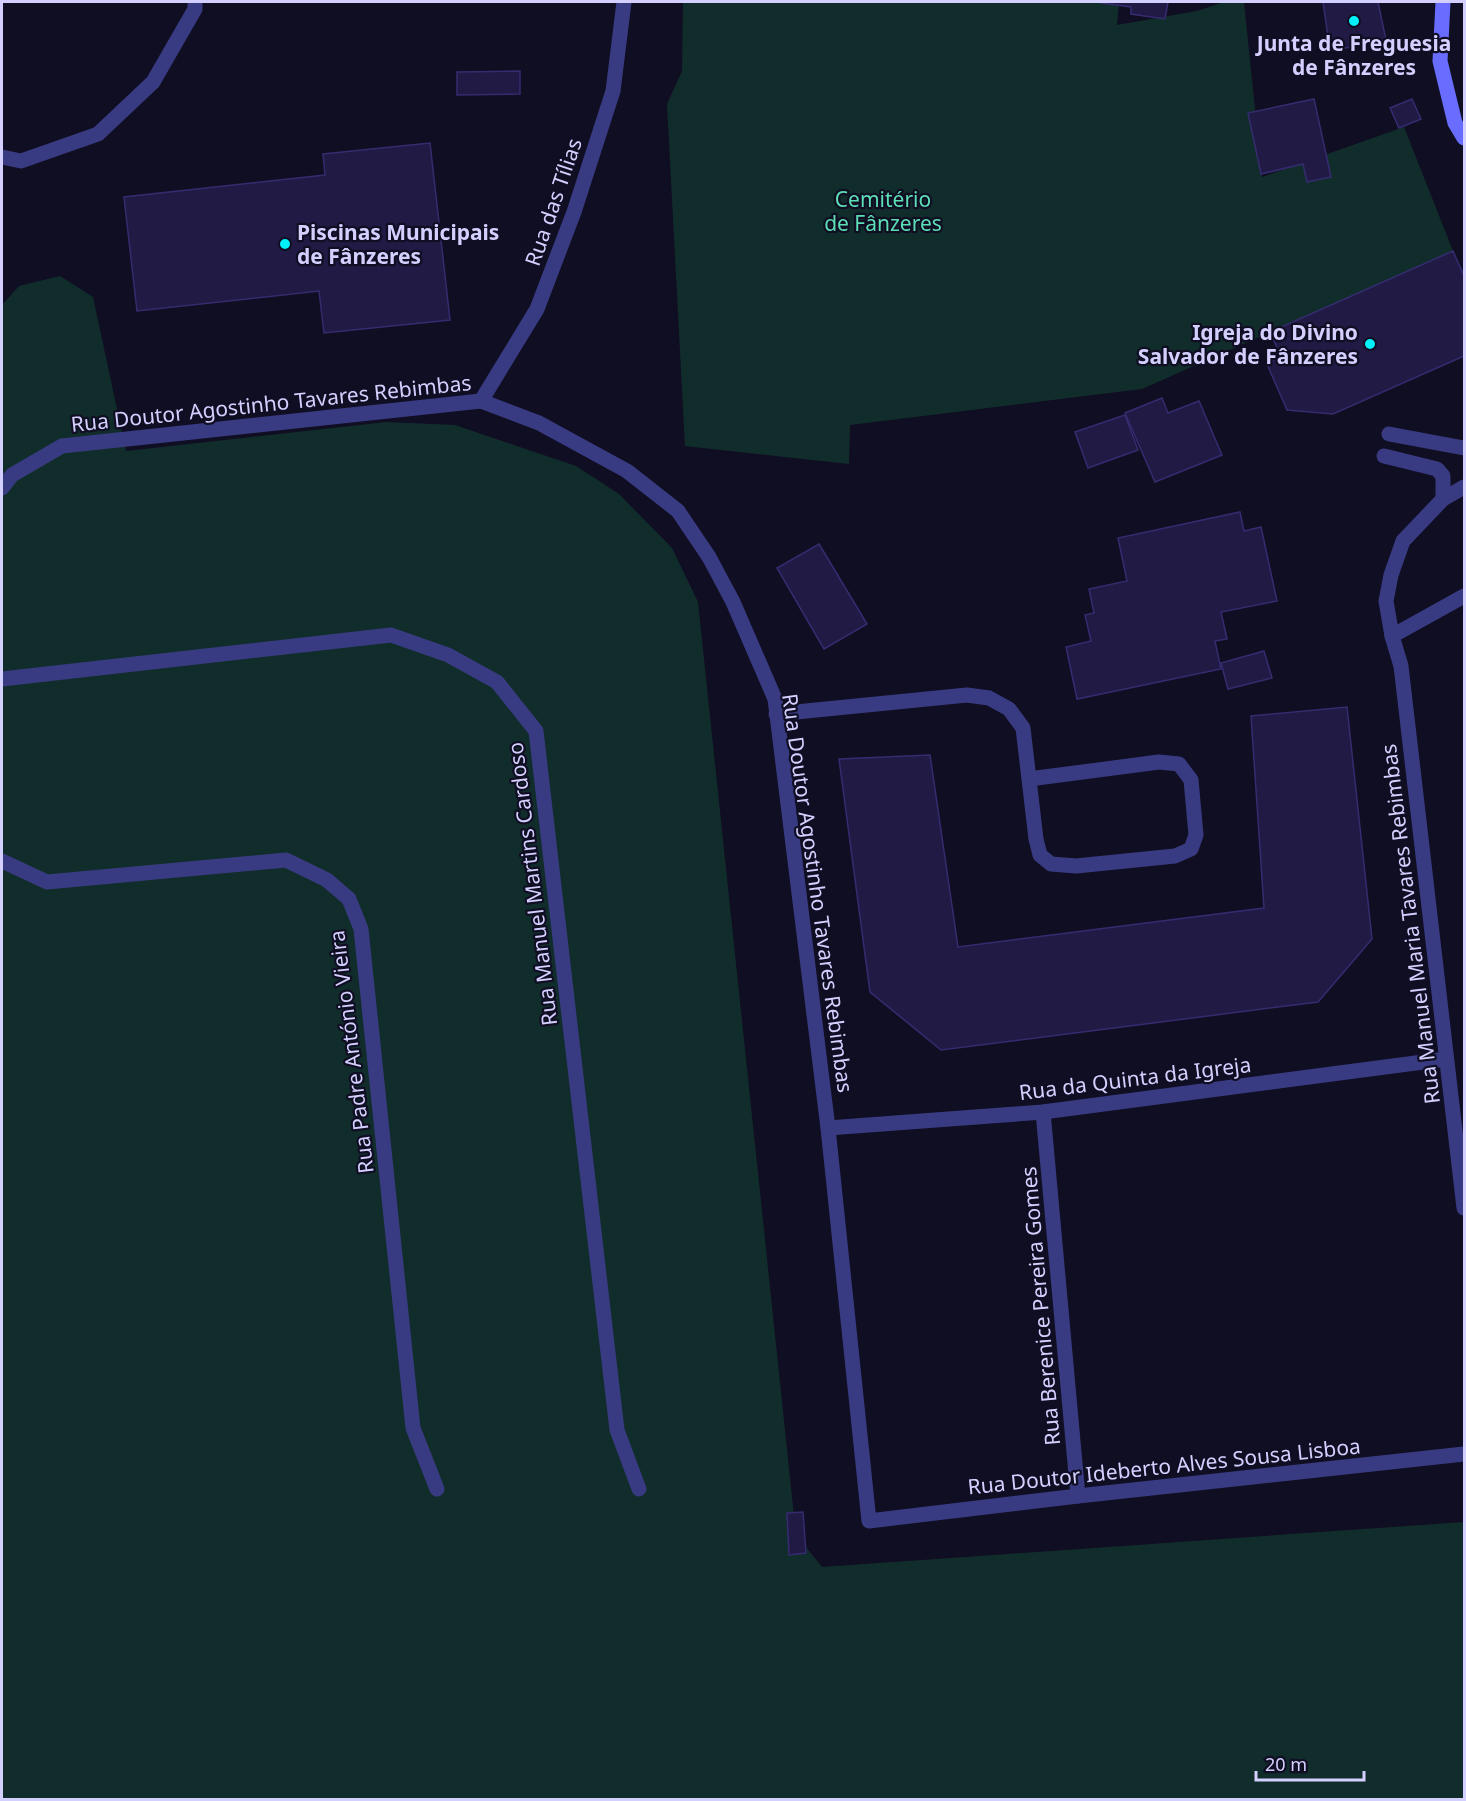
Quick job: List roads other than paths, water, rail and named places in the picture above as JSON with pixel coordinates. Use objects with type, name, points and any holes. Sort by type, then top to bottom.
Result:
[{"type":"street","points":[[2,156],[21,161],[98,134],[153,82],[195,9],[195,2]]},
{"type":"street","name":"Rua das Tílias","points":[[481,401],[537,309],[574,212],[614,91],[624,2]]},
{"type":"street","points":[[1443,2],[1440,61],[1455,123],[1464,138]]},
{"type":"street","name":"Rua Doutor Agostinho Tavares Rebimbas","points":[[2,488],[12,475],[62,446],[481,401],[539,423],[627,471],[678,511],[709,557],[734,602],[775,699],[828,1128],[869,1521]]},
{"type":"street","points":[[1389,434],[1464,448]]},
{"type":"street","points":[[1384,456],[1437,469],[1443,476],[1443,499]]},
{"type":"street","name":"Rua Manuel Maria Tavares Rebimbas","points":[[1464,487],[1443,499],[1403,541],[1391,575],[1386,601],[1392,636],[1401,666],[1464,1208]]},
{"type":"street","points":[[1392,636],[1464,596]]},
{"type":"street","name":"Rua Manuel Martins Cardoso","points":[[2,679],[391,635],[448,654],[497,682],[530,723],[536,732],[617,1430],[639,1489]]},
{"type":"street","points":[[776,714],[967,695],[989,698],[1009,709],[1023,728],[1036,839],[1040,855],[1051,864],[1076,866],[1175,856],[1191,849],[1196,835],[1191,780],[1179,764],[1159,762],[1029,779]]},
{"type":"street","name":"Rua Padre António Vieira","points":[[2,861],[46,882],[286,860],[327,880],[349,899],[361,929],[413,1428],[437,1489]]},
{"type":"street","name":"Rua da Quinta da Igreja","points":[[828,1128],[1043,1112],[1446,1059]]},
{"type":"street","name":"Rua Berenice Pereira Gomes","points":[[1043,1112],[1078,1496]]},
{"type":"street","name":"Rua Doutor Ideberto Alves Sousa Lisboa","points":[[869,1521],[1464,1454]]},
{"type":"place","name":"Junta de Freguesia de Fânzeres","points":[[1354,21]]},
{"type":"place","name":"Piscinas Municipais de Fânzeres","points":[[285,244]]},
{"type":"place","name":"Igreja do Divino Salvador de Fânzeres","points":[[1370,344]]},
{"type":"park label","name":"Cemitério de Fânzeres","points":[[883,211]]}]
